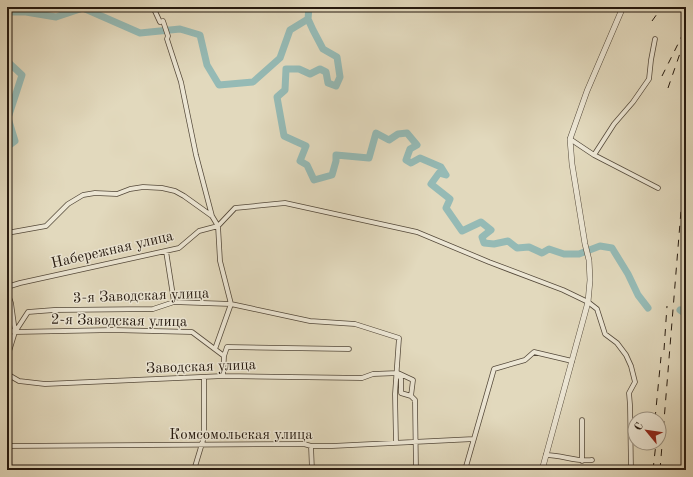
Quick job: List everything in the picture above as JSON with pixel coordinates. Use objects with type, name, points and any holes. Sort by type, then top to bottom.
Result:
[{"type":"street","points":[[153,7],[160,22],[163,21],[168,36],[167,39],[182,82],[196,155],[212,216],[218,226],[220,261],[231,304],[214,349]]},
{"type":"street","points":[[542,470],[588,302],[590,280],[589,260],[572,164],[570,139],[587,91],[623,7]]},
{"type":"street","points":[[594,155],[614,124],[633,102],[648,79],[655,39]]},
{"type":"street","points":[[570,139],[594,155],[658,188]]},
{"type":"street","points":[[7,233],[46,226],[68,204],[83,196],[95,193],[117,194],[130,189],[143,187],[162,188],[175,191],[212,216]]},
{"type":"street","points":[[218,226],[235,208],[284,203],[418,232],[489,262],[563,290],[588,302],[596,309],[604,334],[617,343],[631,366],[635,382],[629,393],[631,470]]},
{"type":"street","name":"Набережная улица","points":[[7,286],[179,248],[199,231],[218,226]]},
{"type":"street","points":[[166,250],[174,302]]},
{"type":"street","points":[[7,262],[9,280],[7,286]]},
{"type":"street","points":[[7,292],[11,303],[15,332],[7,358]]},
{"type":"street","name":"3-я Заводская улица","points":[[15,332],[28,312],[54,310],[152,309],[174,302],[231,304],[310,321],[355,324],[399,338],[398,374]]},
{"type":"street","name":"2-я Заводская улица","points":[[7,330],[15,332],[192,332],[224,356]]},
{"type":"street","points":[[223,376],[224,356],[227,347],[349,349]]},
{"type":"street","points":[[465,470],[494,369],[525,360],[534,352],[572,361]]},
{"type":"street","name":"Заводская улица","points":[[7,374],[20,381],[45,384],[223,376],[362,378],[373,374],[398,374]]},
{"type":"street","points":[[398,374],[413,380],[411,396]]},
{"type":"street","points":[[398,374],[401,379],[401,393],[411,396],[415,400],[416,470]]},
{"type":"street","points":[[396,443],[395,394],[398,374]]},
{"type":"street","points":[[194,470],[204,437],[204,378]]},
{"type":"street","points":[[582,420],[582,461]]},
{"type":"street","name":"Комсомольская улица","points":[[7,446],[304,444],[311,446],[474,439]]},
{"type":"street","points":[[311,446],[312,470]]},
{"type":"street","points":[[546,454],[582,461],[592,460]]},
{"type":"waterway","points":[[7,12],[26,12],[56,17],[83,8],[140,33],[180,29],[200,35],[207,65],[219,85],[253,82],[280,58],[290,30],[308,19],[309,7]]},
{"type":"waterway","points":[[308,19],[323,49],[337,57],[340,77],[336,86],[328,83],[326,72],[320,69],[310,74],[299,69],[286,69],[285,90],[277,97],[284,136],[306,146],[300,161],[307,165],[314,180],[332,175],[336,155],[369,158],[376,133],[389,140],[398,134],[407,133],[417,145],[410,149],[406,160],[411,163],[420,158],[441,167],[446,175],[439,173],[431,184],[450,199],[446,208],[462,231],[481,222],[491,230],[482,237],[484,243],[494,244],[508,241],[517,248],[529,247],[542,253],[549,249],[564,254],[579,254],[600,246],[612,248],[628,274],[638,295],[648,308]]},
{"type":"waterway","points":[[7,61],[22,75],[8,118],[15,141],[7,147]]},
{"type":"waterway","points":[[680,310],[686,314]]},
{"type":"railway","points":[[652,21],[662,7]]},
{"type":"railway","points":[[662,76],[686,28]]},
{"type":"railway","points":[[668,88],[686,36]]},
{"type":"railway","points":[[682,140],[686,117]]},
{"type":"railway","points":[[683,154],[686,135]]},
{"type":"railway","points":[[660,470],[686,149]]},
{"type":"railway","points":[[664,350],[667,306]]},
{"type":"railway","points":[[656,411],[661,357]]},
{"type":"railway","points":[[653,470],[655,451]]}]
